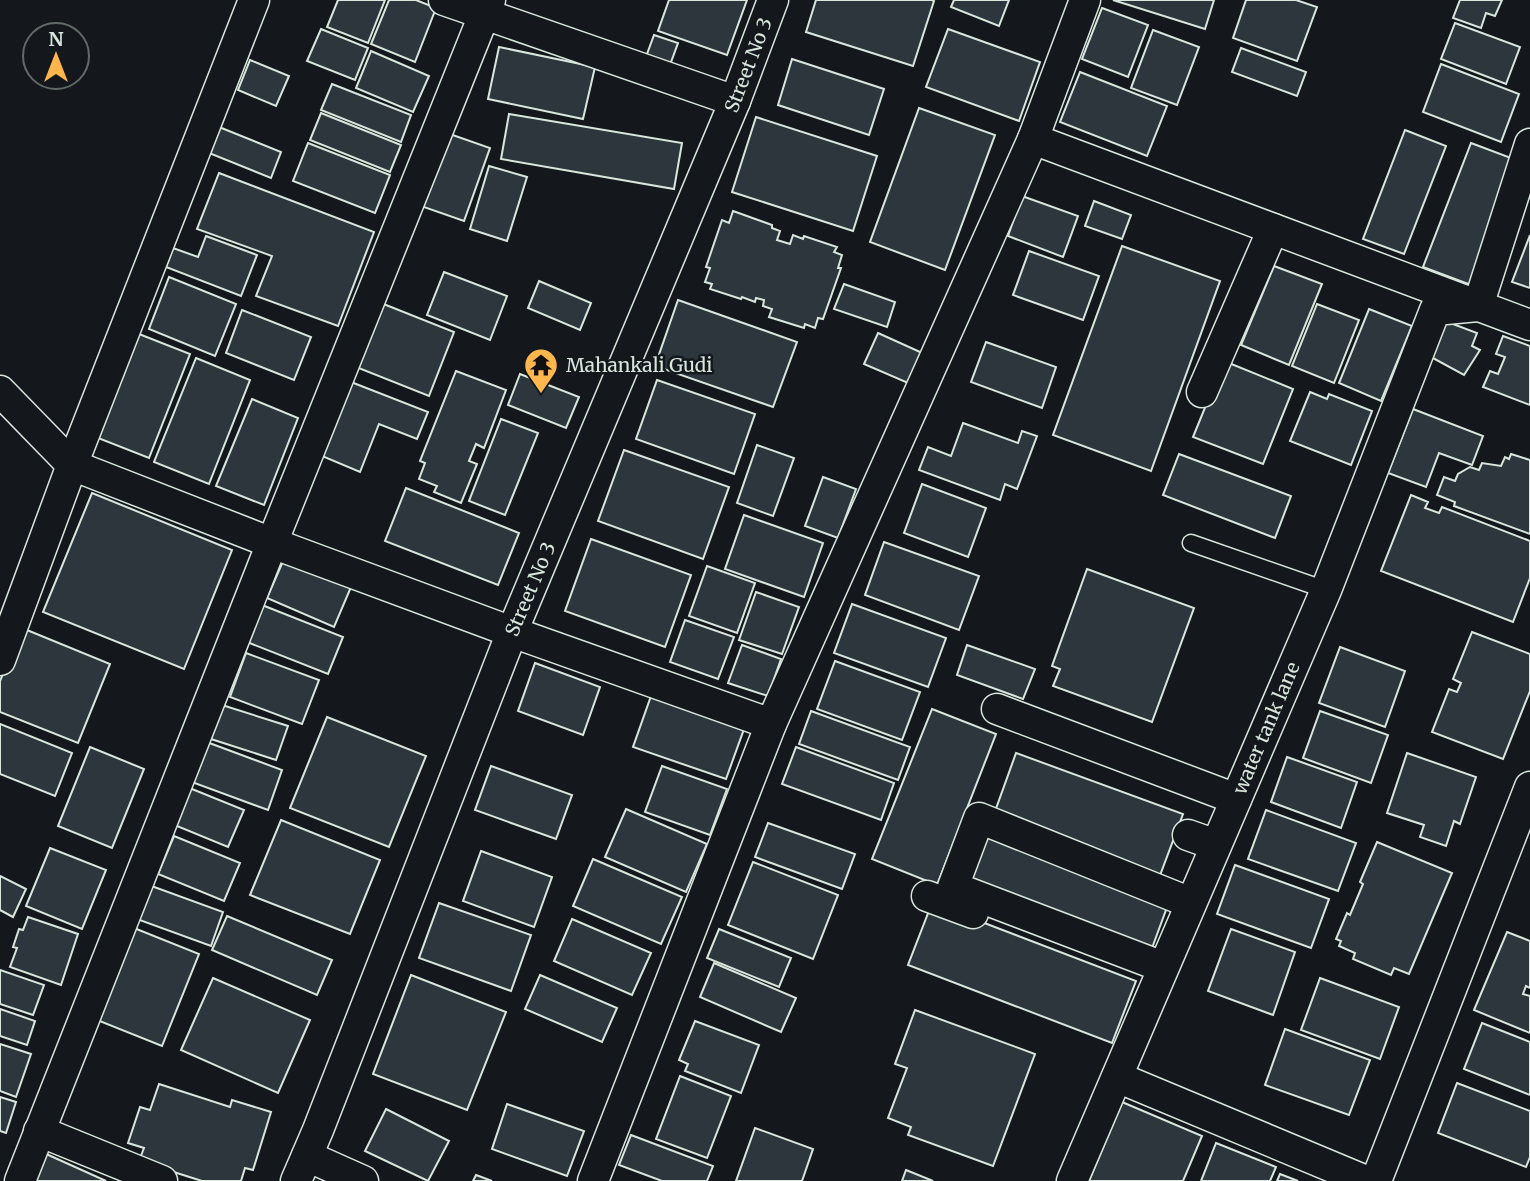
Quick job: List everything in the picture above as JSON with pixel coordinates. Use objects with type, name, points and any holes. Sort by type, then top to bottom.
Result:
[{"type":"street","points":[[0,660],[72,465],[254,0]]},
{"type":"street","points":[[444,0],[487,7],[735,101]]},
{"type":"street","name":"Street No 3","points":[[301,1168],[512,632],[735,101],[773,0]]},
{"type":"street","points":[[593,1181],[771,724],[1032,139],[1085,0]]},
{"type":"street","points":[[20,1181],[487,7]]},
{"type":"street","points":[[1032,139],[1530,325]]},
{"type":"street","points":[[1478,306],[1530,144]]},
{"type":"street","points":[[1202,392],[1273,229]]},
{"type":"street","name":"water tank lane","points":[[1072,1181],[1326,590],[1436,310],[1478,306]]},
{"type":"street","points":[[0,391],[72,465],[512,632],[771,724]]},
{"type":"street","points":[[997,709],[1233,807]]},
{"type":"street","points":[[1377,1181],[1530,787]]},
{"type":"street","points":[[1197,803],[1233,807]]},
{"type":"street","points":[[1160,975],[953,887],[979,818],[1191,903]]},
{"type":"street","points":[[1188,835],[1216,845]]},
{"type":"street","points":[[927,896],[1160,975]]},
{"type":"street","points":[[1117,1077],[1366,1181]]},
{"type":"street","points":[[39,1131],[162,1181]]},
{"type":"street","points":[[301,1168],[363,1181]]},
{"type":"lane","points":[[1191,543],[1326,590]]},
{"type":"building","points":[[338,0],[385,0],[368,43],[327,27]]},
{"type":"building","points":[[389,0],[416,0],[436,8],[415,62],[371,44]]},
{"type":"building","points":[[669,0],[747,0],[727,55],[658,31]]},
{"type":"building","points":[[816,0],[934,1],[913,66],[806,32]]},
{"type":"building","points":[[954,0],[1009,0],[999,26],[951,7]]},
{"type":"building","points":[[1113,0],[1214,0],[1205,29]]},
{"type":"building","points":[[1246,0],[1296,0],[1317,7],[1297,61],[1233,38]]},
{"type":"building","points":[[1460,0],[1502,0],[1495,16],[1486,13],[1481,28],[1453,18]]},
{"type":"building","points":[[1102,8],[1148,25],[1128,77],[1082,59]]},
{"type":"building","points":[[1455,23],[1520,47],[1506,84],[1441,59]]},
{"type":"building","points":[[321,29],[368,48],[355,80],[307,61]]},
{"type":"building","points":[[948,29],[1040,62],[1019,121],[926,87]]},
{"type":"building","points":[[1153,30],[1199,47],[1177,105],[1131,88]]},
{"type":"building","points":[[654,35],[678,43],[667,73],[643,65]]},
{"type":"building","points":[[499,47],[595,67],[583,119],[488,99]]},
{"type":"building","points":[[1241,48],[1306,72],[1297,96],[1232,72]]},
{"type":"building","points":[[371,51],[429,76],[413,112],[356,88]]},
{"type":"building","points":[[792,59],[884,89],[869,135],[778,105]]},
{"type":"building","points":[[250,60],[289,76],[276,106],[238,90]]},
{"type":"building","points":[[1441,64],[1519,94],[1501,142],[1423,112]]},
{"type":"building","points":[[1080,72],[1167,106],[1147,156],[1060,122]]},
{"type":"building","points":[[332,84],[411,115],[401,142],[321,110]]},
{"type":"building","points":[[919,108],[995,135],[945,270],[870,242]]},
{"type":"building","points":[[321,113],[401,145],[390,172],[310,140]]},
{"type":"building","points":[[509,114],[682,143],[674,189],[501,159]]},
{"type":"building","points":[[756,117],[877,156],[853,231],[732,192]]},
{"type":"building","points":[[219,127],[281,152],[271,178],[209,153]]},
{"type":"building","points":[[1405,130],[1446,146],[1404,254],[1363,239]]},
{"type":"building","points":[[444,132],[490,148],[464,221],[418,205]]},
{"type":"building","points":[[308,143],[390,175],[375,213],[293,181]]},
{"type":"building","points":[[1471,143],[1519,161],[1471,285],[1423,267]]},
{"type":"building","points":[[489,166],[527,177],[507,241],[470,229]]},
{"type":"building","points":[[219,173],[374,232],[338,326],[256,296],[272,256],[197,229]]},
{"type":"building","points":[[1022,196],[1078,216],[1063,257],[1008,236]]},
{"type":"building","points":[[1094,201],[1131,215],[1122,239],[1085,226]]},
{"type":"building","points":[[733,211],[772,225],[772,228],[780,231],[777,240],[790,244],[793,235],[803,239],[804,236],[837,247],[834,252],[842,255],[838,268],[841,268],[823,319],[818,318],[815,328],[805,324],[804,328],[769,317],[772,309],[763,306],[764,300],[756,298],[755,302],[742,297],[741,299],[710,289],[712,284],[705,282],[710,268],[706,267],[722,220],[729,223]]},
{"type":"building","points":[[1530,235],[1530,288],[1512,282]]},
{"type":"building","points":[[206,236],[257,255],[241,296],[166,267],[173,248],[198,257]]},
{"type":"building","points":[[1122,246],[1220,281],[1151,471],[1053,435]]},
{"type":"building","points":[[1029,251],[1099,276],[1083,320],[1013,295]]},
{"type":"building","points":[[1274,266],[1322,284],[1289,365],[1241,345]]},
{"type":"building","points":[[444,272],[507,296],[490,340],[427,315]]},
{"type":"building","points":[[169,277],[236,304],[215,356],[149,329]]},
{"type":"building","points":[[539,281],[591,303],[580,330],[528,308]]},
{"type":"building","points":[[844,284],[895,302],[887,327],[834,309]]},
{"type":"building","points":[[678,300],[797,342],[773,407],[655,366]]},
{"type":"building","points":[[376,301],[454,332],[429,396],[351,365]]},
{"type":"building","points":[[1317,304],[1359,320],[1334,383],[1292,366]]},
{"type":"building","points":[[1369,309],[1412,326],[1381,401],[1339,383]]},
{"type":"building","points":[[242,310],[311,337],[294,380],[226,353]]},
{"type":"building","points":[[1437,318],[1477,333],[1472,346],[1480,350],[1464,375],[1420,351]]},
{"type":"building","points":[[878,333],[929,356],[915,386],[864,364]]},
{"type":"building","points":[[139,334],[190,354],[149,458],[98,438]]},
{"type":"building","points":[[1503,336],[1530,346],[1530,405],[1483,387],[1490,371],[1498,374],[1505,357],[1496,354]]},
{"type":"building","points":[[986,342],[1056,367],[1042,408],[971,382]]},
{"type":"building","points":[[196,358],[250,380],[209,484],[154,462]]},
{"type":"building","points":[[1224,361],[1293,389],[1263,464],[1193,437]]},
{"type":"building","points":[[456,371],[506,390],[484,448],[476,444],[469,461],[477,464],[461,503],[434,492],[437,486],[419,479],[425,463],[420,461]]},
{"type":"building","points":[[520,374],[579,397],[566,428],[508,405]]},
{"type":"building","points":[[657,380],[755,414],[734,474],[636,439]]},
{"type":"building","points":[[351,382],[428,412],[417,439],[379,424],[360,472],[322,456]]},
{"type":"building","points":[[1310,392],[1327,399],[1329,394],[1372,411],[1351,465],[1290,441]]},
{"type":"building","points":[[252,399],[298,418],[264,505],[216,486]]},
{"type":"building","points":[[1413,409],[1483,436],[1472,465],[1439,453],[1426,487],[1388,473]]},
{"type":"building","points":[[501,419],[538,433],[505,515],[469,501]]},
{"type":"building","points":[[963,423],[1018,443],[1022,431],[1037,436],[1017,489],[1005,484],[1000,500],[919,470],[928,447],[951,456]]},
{"type":"building","points":[[757,445],[794,458],[773,516],[737,503]]},
{"type":"building","points":[[624,450],[729,487],[703,559],[598,521]]},
{"type":"building","points":[[1179,454],[1291,496],[1275,538],[1163,495]]},
{"type":"building","points":[[1511,454],[1530,460],[1530,534],[1454,506],[1455,502],[1437,495],[1444,477],[1455,481],[1458,474],[1470,467],[1479,470],[1482,463],[1501,466],[1505,457],[1509,459]]},
{"type":"building","points":[[823,477],[856,489],[838,538],[805,526]]},
{"type":"building","points":[[922,484],[986,508],[968,557],[904,533]]},
{"type":"building","points":[[406,488],[519,533],[498,585],[385,541]]},
{"type":"building","points":[[92,493],[232,550],[184,669],[43,612]]},
{"type":"building","points":[[1411,495],[1428,502],[1425,508],[1439,513],[1442,507],[1530,541],[1530,578],[1513,622],[1381,571]]},
{"type":"building","points":[[744,515],[823,543],[804,597],[725,569]]},
{"type":"building","points":[[591,539],[691,575],[665,647],[565,611]]},
{"type":"building","points":[[884,542],[979,576],[959,630],[865,595]]},
{"type":"building","points":[[287,552],[354,580],[334,627],[267,598]]},
{"type":"building","points":[[707,566],[755,583],[737,633],[689,616]]},
{"type":"building","points":[[1087,569],[1194,608],[1152,722],[1053,686],[1060,669],[1052,666]]},
{"type":"building","points":[[756,592],[799,607],[782,654],[739,640]]},
{"type":"building","points":[[852,604],[946,638],[928,687],[834,653]]},
{"type":"building","points":[[262,605],[343,637],[328,674],[247,642]]},
{"type":"building","points":[[685,620],[734,637],[718,679],[670,662]]},
{"type":"building","points":[[22,628],[110,664],[78,743],[0,712],[0,681]]},
{"type":"building","points":[[1472,632],[1530,654],[1530,691],[1503,759],[1432,732],[1449,689],[1457,692],[1461,683],[1453,679]]},
{"type":"building","points":[[742,645],[781,659],[768,696],[728,683]]},
{"type":"building","points":[[967,645],[1035,669],[1023,699],[957,675]]},
{"type":"building","points":[[1340,647],[1405,671],[1385,727],[1319,703]]},
{"type":"building","points":[[246,653],[319,680],[302,724],[230,697]]},
{"type":"building","points":[[835,661],[920,692],[902,740],[817,709]]},
{"type":"building","points":[[535,663],[600,687],[583,735],[518,711]]},
{"type":"building","points":[[651,696],[744,729],[726,779],[633,747]]},
{"type":"building","points":[[222,705],[288,726],[276,760],[211,739]]},
{"type":"building","points":[[932,709],[996,734],[937,885],[872,859]]},
{"type":"building","points":[[811,711],[910,747],[898,780],[799,744]]},
{"type":"building","points":[[1320,711],[1388,735],[1371,783],[1303,758]]},
{"type":"building","points":[[327,717],[426,756],[389,847],[290,808]]},
{"type":"building","points":[[0,724],[72,753],[55,796],[0,774]]},
{"type":"building","points":[[204,741],[282,770],[268,810],[189,781]]},
{"type":"building","points":[[90,747],[144,769],[112,848],[58,826]]},
{"type":"building","points":[[796,747],[894,783],[881,820],[782,784]]},
{"type":"building","points":[[1016,753],[1183,814],[1159,878],[993,817]]},
{"type":"building","points":[[1407,753],[1476,777],[1460,824],[1454,821],[1446,846],[1420,837],[1424,825],[1387,813]]},
{"type":"building","points":[[1287,757],[1357,782],[1341,828],[1271,802]]},
{"type":"building","points":[[491,766],[572,795],[556,839],[475,810]]},
{"type":"building","points":[[662,766],[727,789],[710,835],[645,812]]},
{"type":"building","points":[[187,787],[244,810],[228,847],[172,824]]},
{"type":"building","points":[[626,809],[707,844],[686,892],[605,857]]},
{"type":"building","points":[[1266,810],[1356,843],[1338,891],[1248,859]]},
{"type":"building","points":[[281,820],[380,860],[350,934],[250,895]]},
{"type":"building","points":[[768,823],[855,854],[842,889],[755,857]]},
{"type":"building","points":[[983,828],[1170,899],[1148,959],[960,887]]},
{"type":"building","points":[[174,836],[240,863],[224,901],[158,874]]},
{"type":"building","points":[[1377,842],[1452,873],[1409,974],[1394,968],[1391,975],[1353,959],[1355,953],[1339,946],[1341,941],[1336,939],[1347,913],[1350,915]]},
{"type":"building","points":[[50,848],[106,870],[82,929],[26,906]]},
{"type":"building","points":[[481,851],[552,877],[534,927],[463,901]]},
{"type":"building","points":[[593,859],[682,897],[661,944],[573,906]]},
{"type":"building","points":[[753,862],[838,895],[813,959],[728,925]]},
{"type":"building","points":[[1235,865],[1329,899],[1311,948],[1217,914]]},
{"type":"building","points":[[0,876],[26,889],[13,917],[0,910]]},
{"type":"building","points":[[146,884],[223,912],[211,946],[134,918]]},
{"type":"building","points":[[439,903],[531,935],[511,991],[419,958]]},
{"type":"building","points":[[932,903],[1136,981],[1112,1043],[908,965]]},
{"type":"building","points":[[227,916],[332,960],[317,995],[212,950]]},
{"type":"building","points":[[28,917],[78,934],[61,985],[10,967],[17,948],[13,947],[19,929],[23,930]]},
{"type":"building","points":[[572,919],[651,953],[632,995],[554,961]]},
{"type":"building","points":[[129,926],[199,954],[162,1046],[92,1018]]},
{"type":"building","points":[[719,929],[791,958],[779,987],[707,958]]},
{"type":"building","points":[[1231,929],[1295,952],[1273,1015],[1208,991]]},
{"type":"building","points":[[1507,932],[1530,941],[1530,988],[1526,986],[1523,994],[1530,996],[1530,1033],[1474,1010]]},
{"type":"building","points":[[714,963],[796,998],[781,1032],[700,997]]},
{"type":"building","points":[[0,970],[44,985],[33,1015],[0,1004]]},
{"type":"building","points":[[411,975],[506,1012],[467,1110],[373,1074]]},
{"type":"building","points":[[540,975],[617,1008],[602,1042],[525,1009]]},
{"type":"building","points":[[213,978],[310,1020],[278,1093],[181,1050]]},
{"type":"building","points":[[1320,978],[1399,1007],[1380,1059],[1301,1030]]},
{"type":"building","points":[[0,1009],[35,1021],[27,1045],[0,1036]]},
{"type":"building","points":[[915,1010],[1035,1054],[993,1166],[908,1135],[911,1127],[888,1118],[907,1068],[895,1064]]},
{"type":"building","points":[[695,1021],[759,1045],[741,1093],[685,1071],[688,1064],[679,1060]]},
{"type":"building","points":[[1482,1023],[1530,1042],[1530,1095],[1464,1069]]},
{"type":"building","points":[[1285,1029],[1370,1060],[1349,1115],[1265,1085]]},
{"type":"building","points":[[0,1044],[31,1054],[16,1097],[0,1091]]},
{"type":"building","points":[[680,1076],[731,1096],[707,1158],[656,1139]]},
{"type":"building","points":[[1457,1083],[1530,1111],[1530,1157],[1526,1167],[1438,1133]]},
{"type":"building","points":[[159,1084],[230,1107],[232,1100],[271,1112],[253,1170],[245,1168],[241,1181],[202,1181],[139,1161],[144,1148],[128,1143],[140,1107],[150,1110]]},
{"type":"building","points":[[0,1097],[16,1102],[6,1133],[0,1131]]},
{"type":"building","points":[[1122,1102],[1202,1136],[1183,1181],[1089,1181]]},
{"type":"building","points":[[507,1104],[584,1131],[567,1176],[492,1149]]},
{"type":"building","points":[[386,1109],[449,1141],[428,1181],[365,1151]]},
{"type":"building","points":[[755,1128],[813,1149],[802,1181],[736,1181]]},
{"type":"building","points":[[631,1135],[713,1166],[707,1181],[662,1181],[619,1165]]},
{"type":"building","points":[[1216,1143],[1276,1167],[1270,1181],[1201,1181]]},
{"type":"building","points":[[44,1153],[106,1181],[32,1181]]},
{"type":"building","points":[[906,1170],[933,1181],[902,1181]]},
{"type":"building","points":[[1280,1174],[1298,1181],[1277,1181]]},
{"type":"building","points":[[476,1175],[492,1181],[473,1181]]},
{"type":"place","name":"Mahankali Gudi","points":[[541,395]]}]
